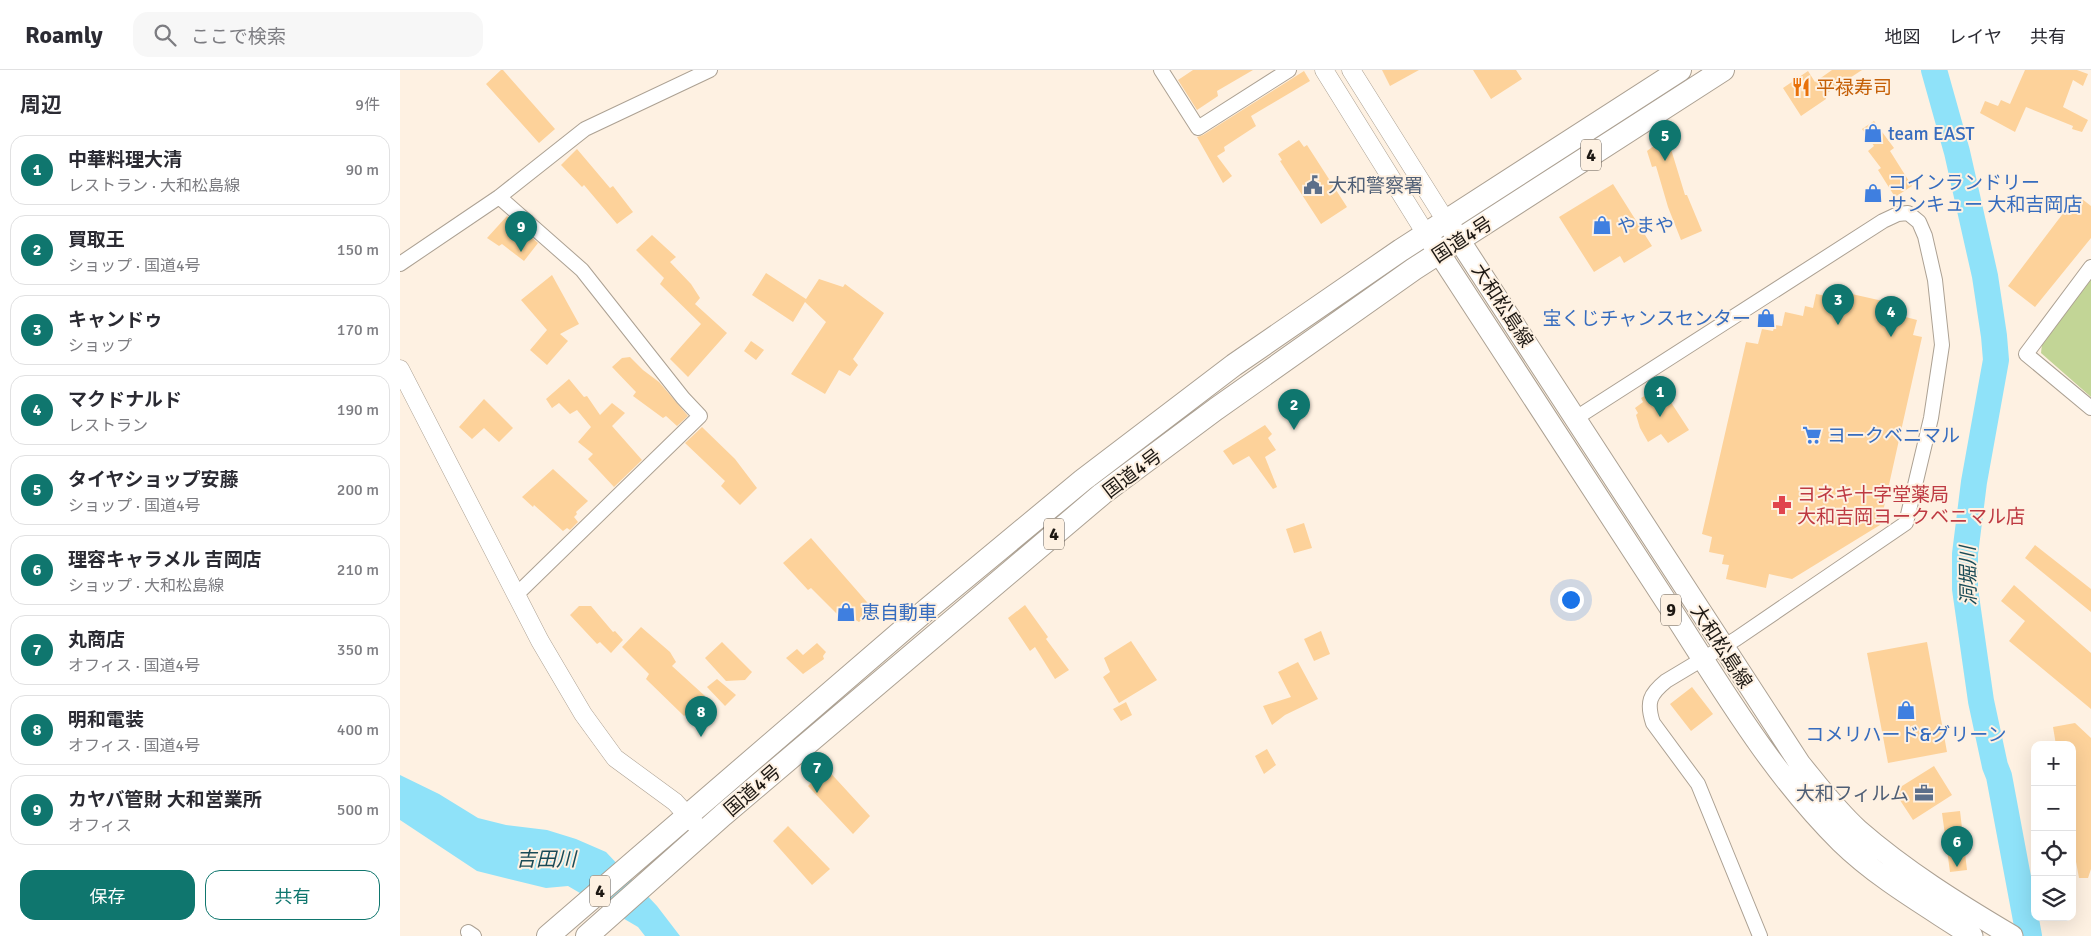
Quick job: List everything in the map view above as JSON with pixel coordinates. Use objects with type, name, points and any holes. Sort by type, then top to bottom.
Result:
[{"type":"highway","name":"国道4号","points":[[548,936],[686,815],[925,611],[1083,480],[1234,365],[1426,234],[1680,70]]},
{"type":"highway","name":"国道4号","points":[[586,936],[944,626],[1102,494],[1216,409],[1439,253],[1723,70]]},
{"type":"main road","name":"大和松島線","points":[[1446,221],[1800,764],[1825,795],[1857,829],[1923,881],[2012,936]]},
{"type":"main road","name":"大和松島線","points":[[1426,234],[1757,741],[1812,813],[1875,872],[1972,936]]},
{"type":"street","points":[[400,264],[499,197],[585,129],[710,70]]},
{"type":"street","points":[[1161,70],[1198,128],[1289,70]]},
{"type":"street","points":[[1324,70],[1426,234]]},
{"type":"street","points":[[1351,70],[1446,221]]},
{"type":"street","points":[[499,197],[582,270],[683,398],[700,416],[516,595]]},
{"type":"street","points":[[1576,418],[1883,221],[1898,214],[1908,213],[1918,222],[1925,236],[1946,345],[1906,522],[1724,647],[1666,680],[1656,689],[1650,700],[1649,711],[1653,723],[1698,784],[1760,936]]},
{"type":"street","points":[[2091,267],[2026,354],[2091,408]]},
{"type":"street","points":[[400,369],[540,642],[600,739],[615,758],[675,802],[703,833]]},
{"type":"green space","points":[[2091,279],[2091,397],[2041,353],[2042,344]]},
{"type":"water","name":"吉田川","points":[[400,775],[439,794],[478,818],[506,825],[547,830],[576,839],[606,852],[657,906],[680,936],[645,936],[638,927],[568,886],[546,888],[477,871],[400,820]]},
{"type":"building","points":[[501,70],[555,129],[539,143],[486,84]]},
{"type":"building","points":[[1193,70],[1253,70],[1217,91],[1218,96],[1197,110],[1178,80]]},
{"type":"building","points":[[1382,70],[1419,70],[1390,86]]},
{"type":"building","points":[[1473,70],[1516,70],[1522,79],[1491,99]]},
{"type":"building","points":[[1832,70],[1862,70],[1824,95],[1826,99],[1801,116],[1783,88],[1808,71],[1815,82]]},
{"type":"building","points":[[2025,70],[2077,70],[2088,74],[2083,86],[2073,80],[2063,107],[2088,120],[2082,132],[2072,129],[2073,126],[2026,107],[2015,132],[1980,113],[1985,101],[1998,106],[2001,100],[2010,104]]},
{"type":"building","points":[[1304,71],[1310,81],[1251,116],[1256,126],[1224,147],[1225,151],[1217,156],[1232,176],[1223,183],[1197,137]]},
{"type":"building","points":[[1874,121],[1894,148],[1890,151],[1912,186],[1895,197],[1878,170],[1881,168],[1868,151],[1874,146],[1862,129]]},
{"type":"building","points":[[1667,136],[1685,195],[1687,195],[1702,231],[1681,240],[1668,207],[1656,166],[1652,167],[1647,151]]},
{"type":"building","points":[[1299,140],[1304,147],[1307,145],[1347,207],[1321,224],[1280,161],[1282,160],[1278,154]]},
{"type":"building","points":[[577,149],[610,188],[613,186],[633,212],[617,224],[584,185],[582,187],[561,165]]},
{"type":"building","points":[[1613,184],[1652,246],[1624,263],[1620,256],[1594,272],[1559,217]]},
{"type":"building","points":[[2077,195],[2091,206],[2091,238],[2035,307],[2008,286]]},
{"type":"building","points":[[507,216],[538,243],[524,261],[502,244],[499,246],[487,238]]},
{"type":"building","points":[[652,235],[676,257],[670,262],[691,284],[700,298],[695,304],[727,333],[688,377],[670,359],[701,324],[660,284],[664,278],[636,250]]},
{"type":"building","points":[[766,273],[806,299],[819,279],[843,287],[845,284],[884,313],[853,359],[858,365],[850,376],[839,370],[825,394],[791,374],[826,322],[805,302],[793,322],[752,295]]},
{"type":"building","points":[[552,275],[579,324],[560,334],[568,341],[547,365],[530,350],[547,330],[521,300]]},
{"type":"building","name":"ヨークベニマル","points":[[1834,290],[1905,306],[1902,316],[1917,320],[1913,335],[1922,337],[1880,525],[1792,579],[1769,574],[1766,588],[1726,579],[1729,565],[1722,564],[1724,555],[1709,552],[1712,537],[1702,534],[1746,342],[1758,344],[1762,329],[1773,331],[1775,325],[1782,326],[1785,312],[1803,316],[1805,306],[1813,308],[1816,294],[1832,297]]},
{"type":"building","points":[[751,341],[764,350],[756,360],[744,351]]},
{"type":"building","points":[[630,357],[659,382],[688,416],[677,426],[666,416],[663,418],[633,396],[636,392],[612,367],[622,358]]},
{"type":"building","points":[[569,379],[584,397],[587,396],[600,415],[612,403],[625,413],[612,426],[642,460],[614,487],[588,459],[593,454],[578,442],[591,427],[577,410],[570,414],[559,403],[552,408],[546,399]]},
{"type":"building","points":[[1661,387],[1689,430],[1668,443],[1661,434],[1648,442],[1640,428],[1636,415],[1638,413],[1635,408],[1643,402],[1641,398]]},
{"type":"building","points":[[484,399],[513,428],[499,442],[484,428],[472,439],[459,427]]},
{"type":"building","points":[[1265,425],[1272,434],[1268,438],[1276,450],[1265,457],[1277,487],[1273,489],[1249,456],[1233,465],[1223,451]]},
{"type":"building","points":[[702,427],[735,459],[757,488],[740,505],[721,486],[725,481],[685,443]]},
{"type":"building","points":[[553,469],[588,501],[576,512],[577,514],[574,517],[578,522],[570,530],[567,528],[563,531],[534,505],[533,507],[522,497]]},
{"type":"building","points":[[1304,523],[1312,548],[1294,553],[1286,529]]},
{"type":"building","points":[[811,538],[873,609],[859,622],[851,617],[844,621],[811,588],[808,590],[783,563]]},
{"type":"building","points":[[2035,545],[2091,589],[2091,612],[2025,558]]},
{"type":"building","points":[[2014,585],[2091,653],[2091,709],[2009,641],[2025,621],[2001,601]]},
{"type":"building","points":[[1025,605],[1048,637],[1046,639],[1069,670],[1055,679],[1035,647],[1030,651],[1008,618]]},
{"type":"building","points":[[579,606],[591,606],[613,632],[615,631],[623,640],[611,653],[600,642],[597,644],[570,615]]},
{"type":"building","points":[[641,627],[670,652],[676,662],[672,666],[705,696],[684,716],[646,679],[649,674],[622,647]]},
{"type":"building","points":[[1321,631],[1330,654],[1314,661],[1304,639]]},
{"type":"building","points":[[1131,641],[1157,680],[1119,703],[1103,677],[1110,672],[1104,658]]},
{"type":"building","points":[[722,642],[752,672],[745,680],[726,681],[705,658]]},
{"type":"building","points":[[1927,642],[1947,752],[1888,763],[1867,653]]},
{"type":"building","points":[[817,643],[826,652],[823,656],[824,659],[803,674],[786,658],[797,649],[803,655]]},
{"type":"building","points":[[1298,662],[1318,699],[1285,715],[1272,725],[1263,706],[1291,697],[1278,672]]},
{"type":"building","points":[[717,679],[736,695],[725,706],[707,687]]},
{"type":"building","points":[[1692,687],[1713,714],[1691,731],[1670,704]]},
{"type":"building","points":[[1126,702],[1132,715],[1121,721],[1113,709]]},
{"type":"building","points":[[2075,723],[2091,738],[2091,869],[2088,878],[2079,878],[2076,862],[2076,741],[2055,741],[2053,727]]},
{"type":"building","points":[[1267,749],[1276,765],[1264,774],[1255,756]]},
{"type":"building","points":[[1934,766],[1952,795],[1913,820],[1894,791]]},
{"type":"building","points":[[826,768],[870,816],[853,834],[808,786]]},
{"type":"building","points":[[1960,811],[1967,870],[1950,872],[1942,813]]},
{"type":"building","points":[[788,826],[830,869],[812,885],[773,841]]},
{"type":"waterway","name":"洞堀川","points":[[1934,70],[1957,152],[1985,276],[1994,336],[1996,360],[1974,482],[1965,554],[1965,589],[1981,701],[1995,766],[1999,776],[2029,936]]},
{"type":"place","name":"平禄寿司","points":[[1801,87]]},
{"type":"place","name":"team EAST","points":[[1873,133]]},
{"type":"place","name":"タイヤショップ安藤","points":[[1665,161]]},
{"type":"place","name":"大和警察署","points":[[1313,185]]},
{"type":"place","name":"コインランドリー サンキュー 大和吉岡店","points":[[1873,193]]},
{"type":"place","name":"やまや","points":[[1602,225]]},
{"type":"place","name":"カヤバ管財 大和営業所","points":[[521,252]]},
{"type":"place","name":"宝くじチャンスセンター","points":[[1766,318]]},
{"type":"place","name":"キャンドゥ","points":[[1838,325]]},
{"type":"place","name":"マクドナルド","points":[[1891,337]]},
{"type":"place","name":"中華料理大清","points":[[1660,417]]},
{"type":"place","name":"買取王","points":[[1294,430]]},
{"type":"place","name":"ヨークベニマル","points":[[1812,435]]},
{"type":"place","name":"ヨネキ十字堂薬局 大和吉岡ヨークベニマル店","points":[[1782,505]]},
{"type":"place","name":"恵自動車","points":[[846,612]]},
{"type":"place","name":"コメリハード&グリーン","points":[[1906,710]]},
{"type":"place","name":"明和電装","points":[[701,737]]},
{"type":"place","name":"丸商店","points":[[817,793]]},
{"type":"place","name":"大和フィルム","points":[[1924,793]]},
{"type":"place","name":"理容キャラメル 吉岡店","points":[[1957,867]]}]
